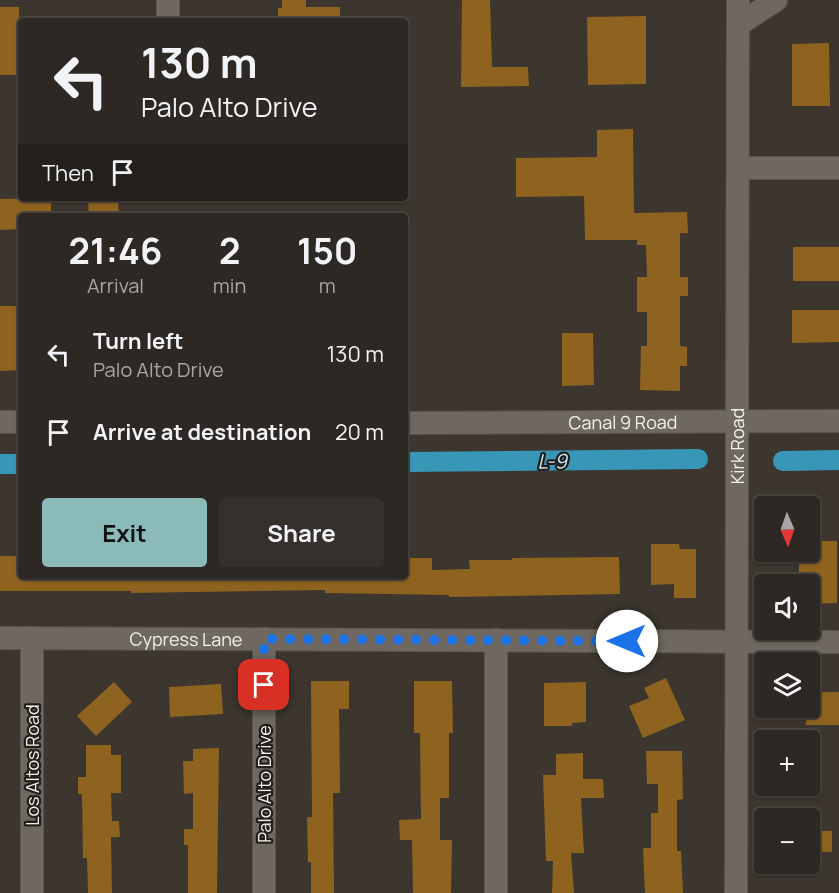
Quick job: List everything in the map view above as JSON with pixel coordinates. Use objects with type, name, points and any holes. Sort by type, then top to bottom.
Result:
[{"type":"street","points":[[168,0],[168,18]]},
{"type":"street","name":"Kirk Road","points":[[736,893],[738,0]]},
{"type":"street","points":[[738,25],[776,0]]},
{"type":"street","points":[[738,168],[839,168]]},
{"type":"street","name":"Canal 9 Road","points":[[408,423],[839,421]]},
{"type":"street","points":[[0,422],[18,422]]},
{"type":"street","name":"Cypress Lane","points":[[0,638],[839,642]]},
{"type":"street","name":"Los Altos Road","points":[[32,638],[32,893]]},
{"type":"street","name":"Palo Alto Drive","points":[[264,639],[264,893]]},
{"type":"street","points":[[496,640],[496,893]]},
{"type":"building","points":[[282,0],[306,0],[306,7],[340,7],[340,18],[278,18],[278,8],[282,8]]},
{"type":"building","points":[[462,0],[490,0],[492,67],[528,67],[529,86],[461,87]]},
{"type":"building","points":[[0,7],[19,7],[18,75],[0,75]]},
{"type":"building","points":[[646,16],[646,84],[588,85],[587,17]]},
{"type":"building","points":[[829,43],[830,106],[792,106],[792,44]]},
{"type":"building","points":[[633,129],[634,213],[687,212],[688,233],[680,233],[680,277],[688,277],[688,296],[680,296],[680,346],[687,347],[687,366],[680,366],[680,391],[640,390],[641,346],[647,346],[647,312],[637,312],[637,277],[647,277],[646,245],[637,245],[637,240],[585,240],[584,196],[516,197],[516,158],[597,157],[597,130]]},
{"type":"building","points":[[0,199],[51,201],[51,213],[18,213],[18,229],[0,230]]},
{"type":"building","points":[[88,201],[118,201],[119,213],[89,213]]},
{"type":"building","points":[[793,247],[839,247],[839,281],[793,281]]},
{"type":"building","points":[[0,306],[18,306],[18,370],[0,371]]},
{"type":"building","points":[[792,310],[839,310],[839,342],[792,343]]},
{"type":"building","points":[[562,333],[593,333],[594,385],[562,386]]},
{"type":"building","points":[[820,541],[837,541],[837,603],[820,604],[820,574],[799,574],[799,562],[820,562]]},
{"type":"building","points":[[651,544],[679,544],[680,549],[696,549],[696,598],[674,598],[674,584],[651,585]]},
{"type":"building","points":[[0,556],[18,556],[18,579],[408,579],[408,558],[432,558],[432,570],[470,569],[469,560],[619,557],[620,594],[449,597],[449,595],[325,593],[325,590],[131,593],[131,591],[0,591]]},
{"type":"building","points":[[666,678],[685,720],[643,738],[629,706],[649,698],[644,688]]},
{"type":"building","points":[[311,681],[349,681],[349,709],[339,709],[340,793],[333,793],[334,893],[311,893],[307,817],[312,817]]},
{"type":"building","points":[[414,681],[452,681],[453,733],[449,733],[449,798],[440,798],[440,840],[452,840],[451,893],[413,893],[412,840],[400,840],[399,820],[421,819],[420,733],[414,733]]},
{"type":"building","points":[[114,682],[132,702],[96,736],[77,716]]},
{"type":"building","points":[[586,682],[586,722],[572,723],[572,726],[544,726],[544,683]]},
{"type":"building","points":[[221,684],[223,714],[170,717],[169,687]]},
{"type":"building","points":[[820,692],[839,692],[839,725],[806,725],[806,718],[820,718]]},
{"type":"building","points":[[86,745],[111,745],[111,755],[121,755],[121,793],[111,793],[112,821],[119,821],[120,837],[111,837],[112,893],[88,893],[87,858],[83,858],[82,794],[78,794],[78,777],[86,777]]},
{"type":"building","points":[[219,748],[217,893],[188,893],[188,845],[184,845],[184,829],[193,829],[193,793],[184,794],[183,761],[193,761],[193,749]]},
{"type":"building","points":[[646,751],[682,751],[683,799],[677,800],[677,851],[681,851],[683,893],[645,893],[643,848],[651,848],[651,813],[658,813],[658,784],[647,784]]},
{"type":"building","points":[[583,753],[583,779],[603,779],[604,798],[581,798],[584,853],[571,853],[574,893],[552,893],[553,861],[546,861],[543,775],[556,775],[556,754]]},
{"type":"building","points":[[820,831],[832,831],[832,852],[820,852]]},
{"type":"waterway","name":"L-9","points":[[408,462],[698,459]]},
{"type":"waterway","name":"L-9","points":[[783,461],[839,460]]},
{"type":"waterway","name":"L-9","points":[[0,464],[18,464]]},
{"type":"route","points":[[264,685],[264,639],[627,641]]}]
